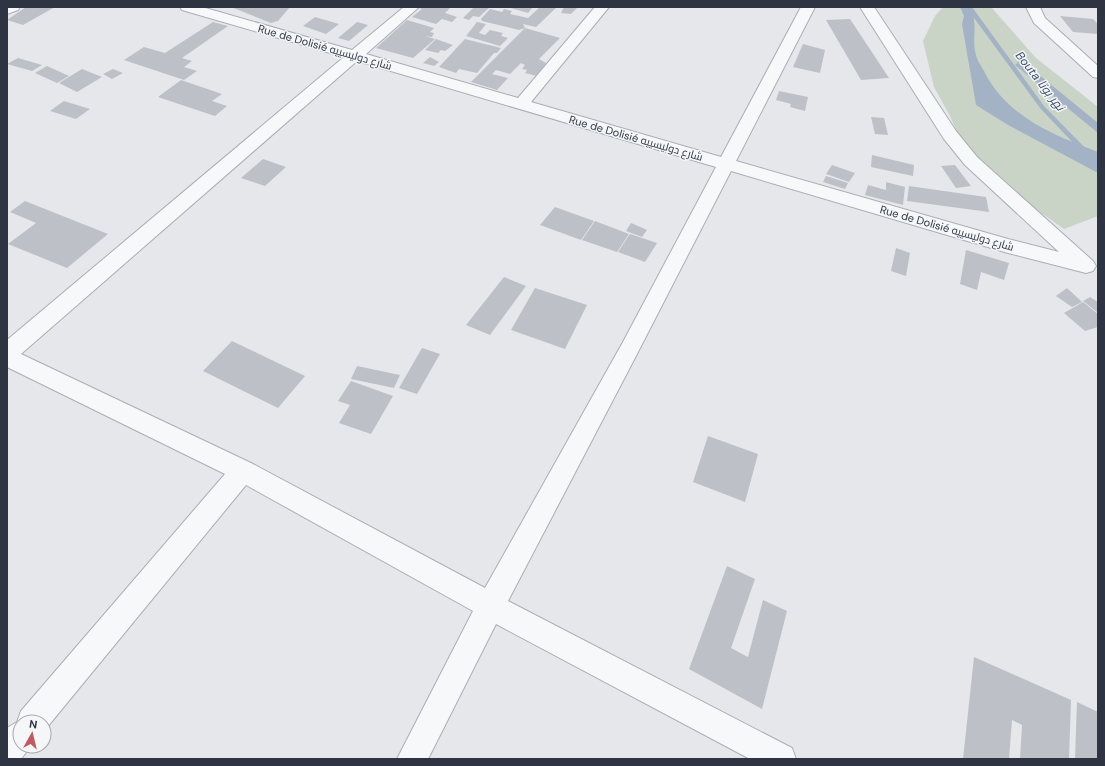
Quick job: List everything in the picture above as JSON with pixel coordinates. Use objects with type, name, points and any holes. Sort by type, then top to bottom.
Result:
[{"type":"street","points":[[7,10],[13,7]]},
{"type":"street","name":"Rue de Dolisié شارع دوليسييه","points":[[187,7],[1008,246],[1092,269]]},
{"type":"street","points":[[7,352],[412,7]]},
{"type":"street","points":[[521,104],[602,7]]},
{"type":"street","points":[[412,759],[490,606],[626,355],[808,7]]},
{"type":"street","points":[[867,7],[950,135],[971,161],[1092,269]]},
{"type":"street","points":[[1033,7],[1039,20],[1098,74]]},
{"type":"street","points":[[7,357],[243,471],[490,606],[781,759]]},
{"type":"street","points":[[39,714],[243,471]]},
{"type":"shaded area","points":[[943,7],[991,7],[1036,58],[1098,107],[1098,216],[1064,229],[1040,212],[981,162],[961,141],[950,116],[934,87],[923,41],[935,16]]},
{"type":"water","points":[[960,7],[970,7],[973,13],[975,25],[974,43],[977,57],[980,65],[994,87],[1005,101],[1018,112],[1048,131],[1098,152],[1098,173],[1008,125],[976,105],[962,24],[964,16]]},
{"type":"water","points":[[1023,58],[1038,74],[1098,123],[1098,133],[1015,65]]},
{"type":"building","points":[[26,7],[55,7],[23,25],[7,20]]},
{"type":"building","points":[[231,7],[290,7],[278,21],[271,23]]},
{"type":"building","points":[[474,7],[490,7],[479,17],[473,16],[469,20],[463,18]]},
{"type":"building","points":[[507,7],[533,7],[528,13]]},
{"type":"building","points":[[540,7],[557,7],[536,27],[523,24],[525,28],[519,30],[482,21],[481,19],[490,9],[502,12],[504,9],[512,11],[510,14],[528,18]]},
{"type":"building","points":[[564,7],[578,7],[571,14],[561,13]]},
{"type":"building","points":[[419,8],[450,8],[445,13],[457,17],[452,22],[442,19],[436,24],[412,17],[422,9]]},
{"type":"building","points":[[1060,16],[1093,19],[1098,24],[1098,34],[1073,32]]},
{"type":"building","points":[[315,17],[339,24],[326,34],[303,26]]},
{"type":"building","points":[[850,19],[889,78],[861,80],[826,20]]},
{"type":"building","points":[[407,20],[434,28],[430,32],[434,33],[432,37],[425,36],[435,39],[413,58],[376,48]]},
{"type":"building","points":[[213,22],[228,26],[182,58],[192,61],[184,67],[197,71],[184,80],[124,60],[144,47],[165,53]]},
{"type":"building","points":[[357,22],[368,25],[349,41],[338,38]]},
{"type":"building","points":[[477,22],[486,24],[479,33],[485,35],[490,30],[503,33],[501,36],[508,38],[500,46],[466,36]]},
{"type":"building","points":[[525,28],[560,38],[539,59],[546,63],[537,76],[525,73],[527,70],[522,69],[525,65],[521,63],[510,74],[496,70],[492,74],[508,78],[497,90],[471,82]]},
{"type":"building","points":[[436,39],[453,45],[445,51],[441,50],[438,53],[425,50]]},
{"type":"building","points":[[465,39],[501,48],[497,53],[494,53],[477,73],[459,69],[456,73],[439,67]]},
{"type":"building","points":[[803,44],[825,50],[820,73],[793,67]]},
{"type":"building","points":[[430,57],[439,62],[434,66],[423,63]]},
{"type":"building","points":[[18,58],[42,65],[32,71],[7,64]]},
{"type":"building","points":[[47,66],[69,76],[57,83],[35,73]]},
{"type":"building","points":[[82,69],[102,77],[77,92],[59,83]]},
{"type":"building","points":[[113,69],[123,73],[112,79],[103,74]]},
{"type":"building","points":[[181,80],[222,94],[212,101],[227,106],[215,116],[158,97]]},
{"type":"building","points":[[779,91],[808,97],[805,111],[790,107],[791,104],[776,100]]},
{"type":"building","points":[[64,101],[90,109],[76,119],[50,111]]},
{"type":"building","points":[[871,117],[884,118],[888,135],[875,134]]},
{"type":"building","points":[[872,155],[914,165],[913,176],[871,167]]},
{"type":"building","points":[[263,159],[286,167],[265,186],[241,178]]},
{"type":"building","points":[[832,165],[855,173],[849,182],[826,174]]},
{"type":"building","points":[[955,165],[971,186],[956,188],[941,166]]},
{"type":"building","points":[[826,176],[848,183],[845,189],[823,182]]},
{"type":"building","points":[[886,182],[905,187],[903,205],[865,195],[868,185],[886,190]]},
{"type":"building","points":[[909,186],[986,197],[989,212],[907,201]]},
{"type":"building","points":[[25,201],[108,234],[67,268],[8,244],[36,223],[10,212]]},
{"type":"building","points":[[555,207],[594,221],[581,240],[540,225]]},
{"type":"building","points":[[595,221],[629,234],[617,252],[582,240]]},
{"type":"building","points":[[631,223],[647,230],[642,237],[626,231]]},
{"type":"building","points":[[630,234],[657,243],[645,262],[618,252]]},
{"type":"building","points":[[896,248],[910,253],[906,276],[891,271]]},
{"type":"building","points":[[966,250],[1009,263],[1004,280],[981,272],[977,290],[960,284]]},
{"type":"building","points":[[504,277],[526,286],[490,335],[466,325]]},
{"type":"building","points":[[535,288],[587,305],[565,349],[511,330]]},
{"type":"building","points":[[1067,288],[1082,302],[1072,307],[1056,296]]},
{"type":"building","points":[[1090,297],[1098,302],[1097,312],[1083,301]]},
{"type":"building","points":[[1083,302],[1098,314],[1098,327],[1085,331],[1064,313]]},
{"type":"building","points":[[232,341],[305,376],[278,408],[203,371]]},
{"type":"building","points":[[422,348],[440,354],[417,394],[399,388]]},
{"type":"building","points":[[357,366],[400,375],[394,388],[351,379]]},
{"type":"building","points":[[351,381],[393,396],[371,434],[339,423],[350,405],[338,401]]},
{"type":"building","points":[[708,436],[758,454],[745,502],[693,482]]},
{"type":"building","points":[[727,566],[755,579],[731,648],[748,657],[763,600],[787,611],[762,709],[689,669]]},
{"type":"building","points":[[974,657],[1071,700],[1069,759],[1020,759],[1022,725],[1012,720],[1009,759],[963,759]]},
{"type":"building","points":[[1077,702],[1098,712],[1098,759],[1075,759]]},
{"type":"waterway","name":"Bouta نهر بوتا","points":[[969,7],[1042,107],[1098,165]]}]
